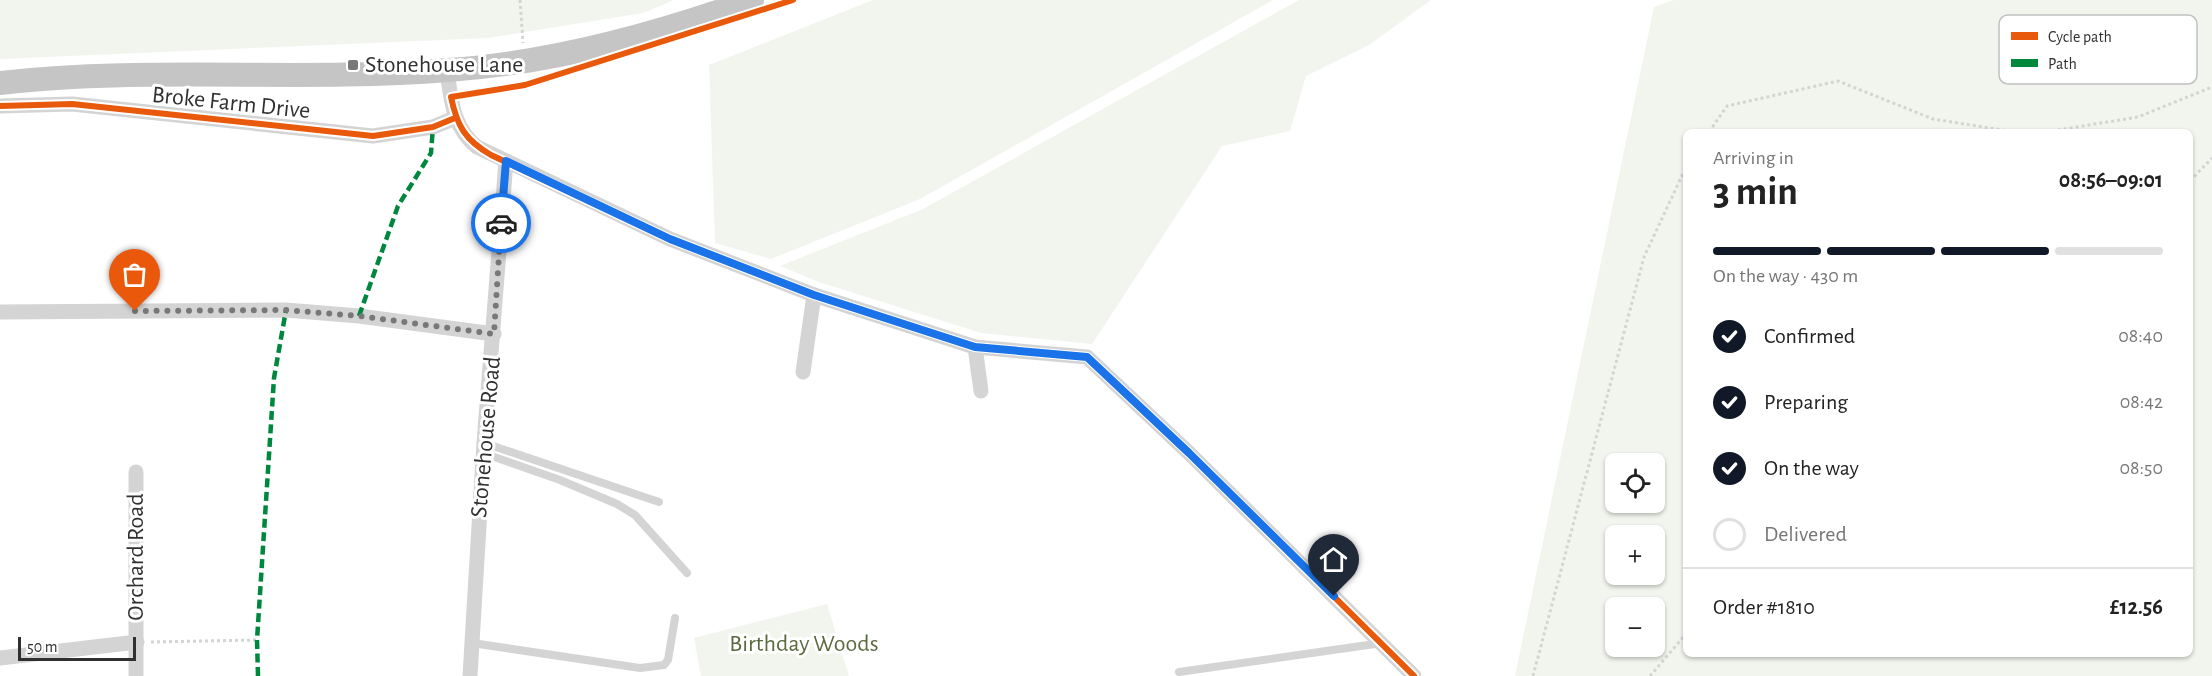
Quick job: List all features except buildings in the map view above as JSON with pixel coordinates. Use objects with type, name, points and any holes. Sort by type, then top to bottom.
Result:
[{"type":"highway","points":[[0,83],[146,74],[348,74],[493,66],[591,48],[672,27],[752,0]]},
{"type":"street","points":[[447,70],[455,118],[468,140],[506,161],[670,239],[814,295],[975,347],[1087,357],[1189,453],[1414,676]]},
{"type":"street","name":"Broke Farm Drive","points":[[0,106],[72,104],[373,136],[433,127],[455,118]]},
{"type":"street","name":"Stonehouse Road","points":[[470,676],[483,448],[494,334],[506,161]]},
{"type":"street","points":[[803,372],[814,295]]},
{"type":"street","points":[[0,312],[286,310],[359,316],[494,334]]},
{"type":"street","points":[[975,347],[981,391]]},
{"type":"street","name":"Orchard Road","points":[[136,471],[136,676]]},
{"type":"street","name":"Orchard Road","points":[[0,657],[137,642]]},
{"type":"lane","points":[[483,448],[659,502]]},
{"type":"lane","points":[[483,448],[617,504],[635,515],[687,573]]},
{"type":"lane","points":[[472,642],[640,668],[656,667],[668,660],[675,618]]},
{"type":"lane","points":[[1179,672],[1383,643]]},
{"type":"path","points":[[520,0],[522,42]]},
{"type":"path","points":[[1711,129],[1726,106],[1838,81],[1933,119],[1996,129]]},
{"type":"path","points":[[2064,129],[2138,117],[2212,87]]},
{"type":"path","points":[[2193,178],[2212,158]]},
{"type":"path","points":[[1533,676],[1644,257],[1683,173]]},
{"type":"path","points":[[1650,676],[1683,638]]},
{"type":"path","points":[[137,642],[257,640]]},
{"type":"green space","points":[[0,0],[674,0],[643,13],[488,38],[0,59]]},
{"type":"green space","points":[[873,0],[1273,0],[920,199],[771,259],[715,243],[709,65]]},
{"type":"green space","points":[[1299,0],[1431,0],[1369,45],[1306,76],[1290,131],[1222,146],[1092,344],[981,333],[819,282],[780,266],[923,209]]},
{"type":"green space","points":[[1674,0],[2212,0],[2212,676],[1515,676],[1654,7]]},
{"type":"green space","name":"Birthday Woods","points":[[827,604],[849,676],[701,676],[694,638]]},
{"type":"marked path","points":[[359,316],[398,206],[431,153],[433,127]]},
{"type":"marked path","points":[[258,676],[257,640],[274,378],[286,310]]},
{"type":"cycle path","points":[[793,0],[525,85],[451,97],[456,116],[468,138],[491,155],[670,239],[814,295],[975,347],[1087,357],[1189,453],[1414,676]]},
{"type":"cycle path","points":[[0,106],[72,104],[373,136],[433,127],[455,118]]},
{"type":"way so far","points":[[135,311],[286,310],[359,316],[494,334],[501,223]]},
{"type":"place","name":"Stonehouse Lane","points":[[353,65]]},
{"type":"route","points":[[501,223],[506,161],[670,239],[814,295],[975,347],[1087,357],[1189,453],[1334,596]]}]
